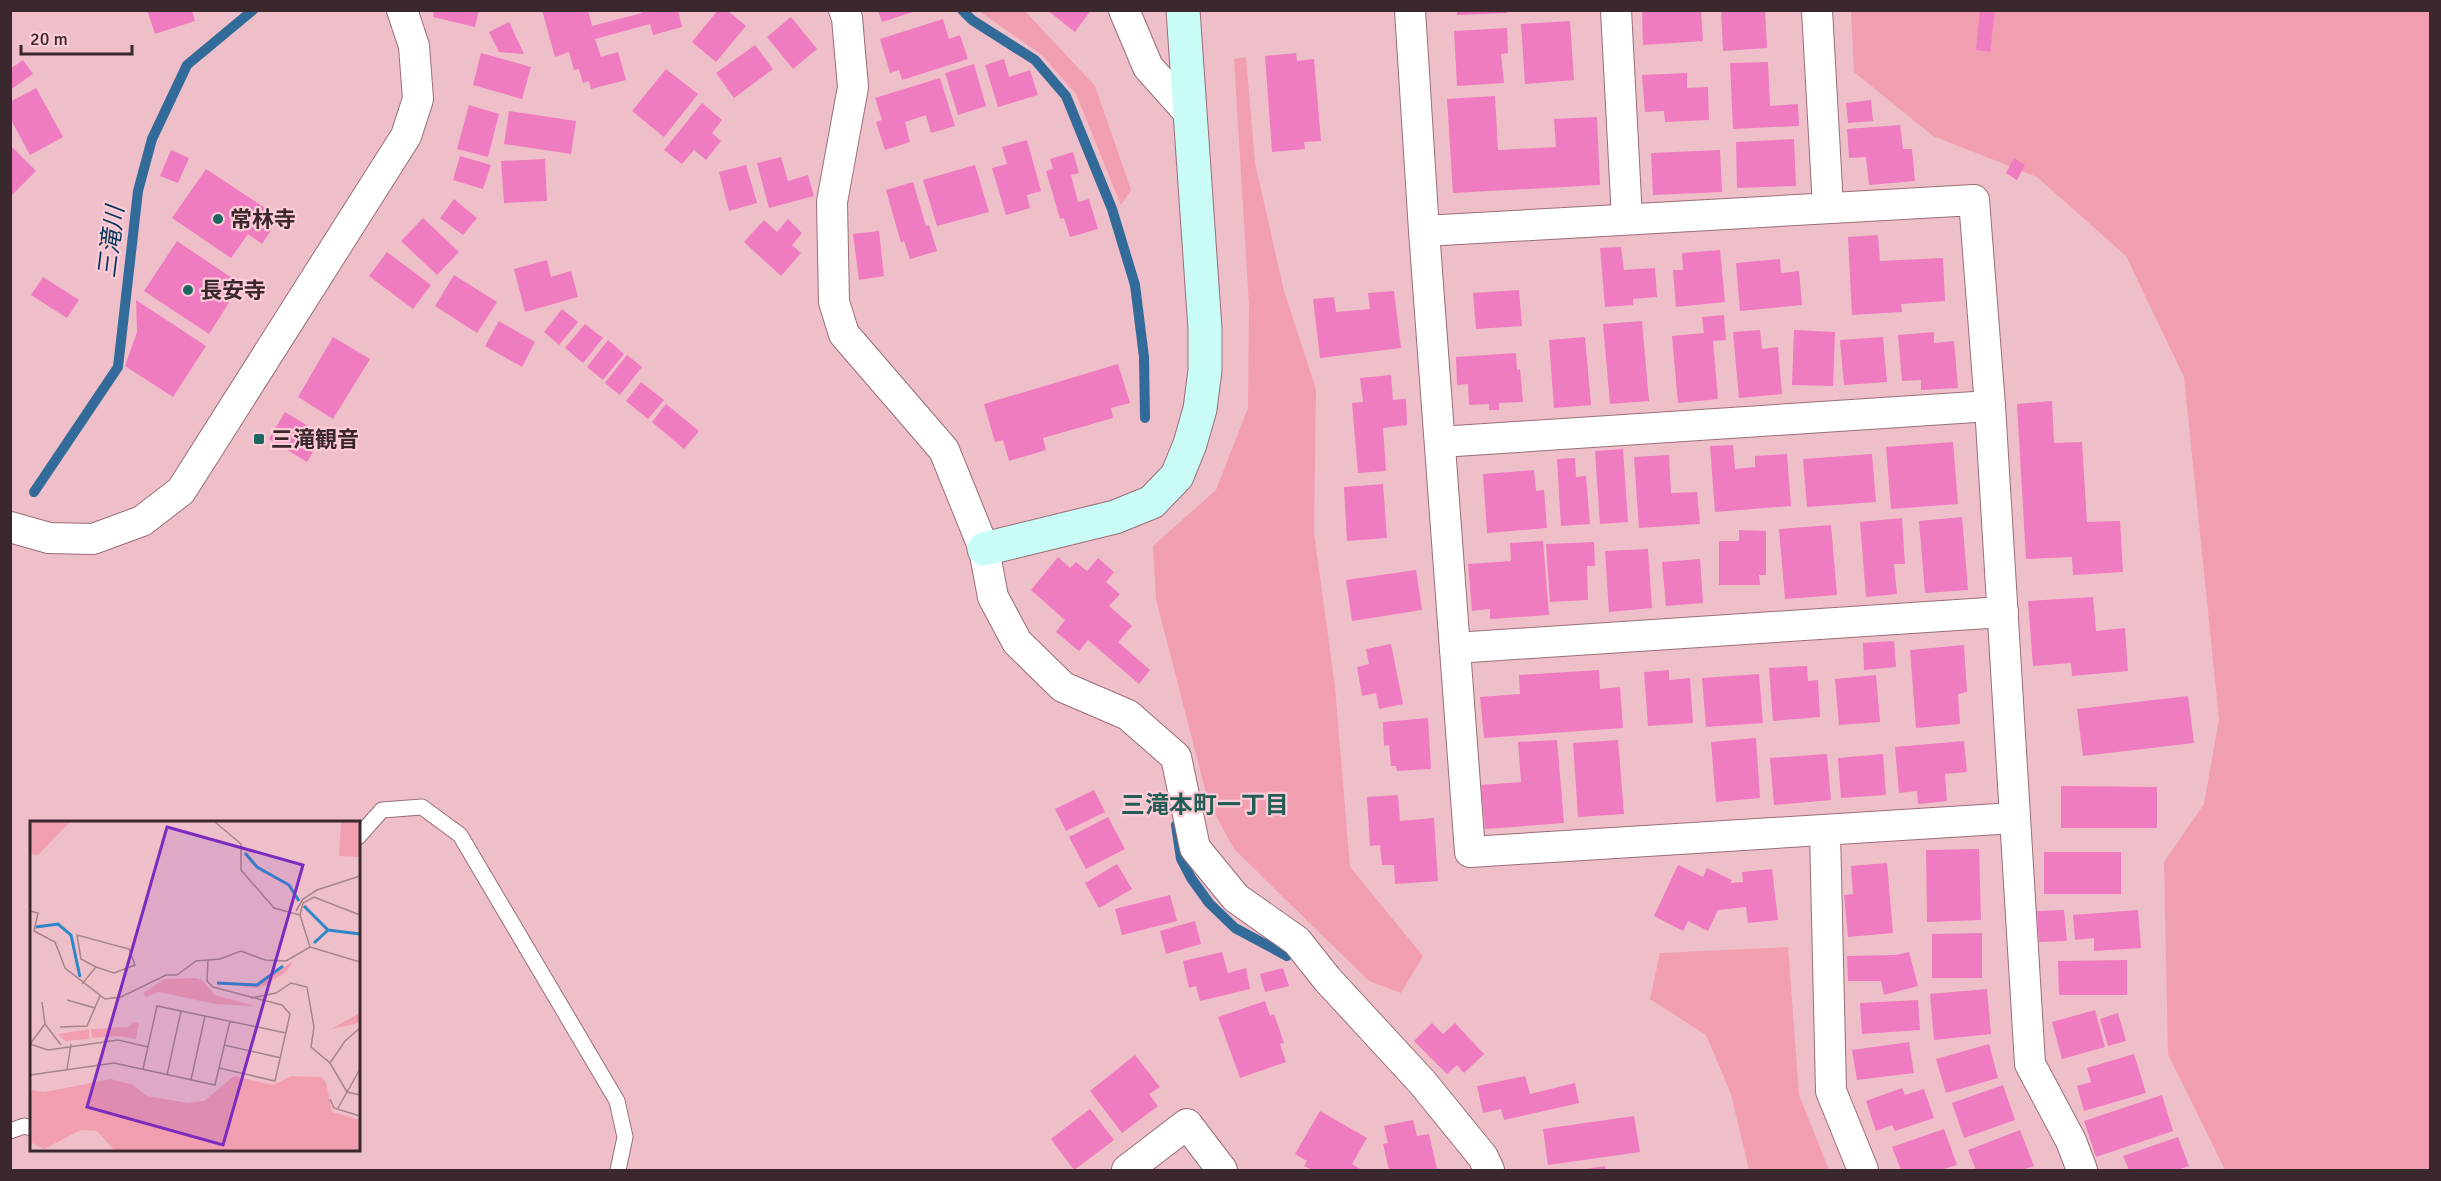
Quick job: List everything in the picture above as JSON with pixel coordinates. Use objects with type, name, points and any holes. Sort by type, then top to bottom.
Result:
[{"type":"street","points":[[10,527],[49,537],[93,539],[142,521],[181,491],[406,136],[418,99],[414,45],[402,10]]},
{"type":"street","points":[[844,10],[847,18],[853,87],[832,202],[834,302],[844,334],[944,450],[984,549],[993,597],[1017,642],[1063,687],[1128,715],[1176,757],[1195,848],[1236,898],[1297,941],[1327,979],[1422,1082],[1483,1157],[1489,1170]]},
{"type":"street","points":[[1124,10],[1148,67],[1190,114]]},
{"type":"street","points":[[984,549],[1115,517],[1152,502],[1177,476],[1190,444],[1200,409],[1205,370],[1205,329],[1183,10]]},
{"type":"street","points":[[1410,10],[1470,852],[2014,818]]},
{"type":"street","points":[[1616,10],[1628,219]]},
{"type":"street","points":[[1817,10],[1828,207]]},
{"type":"street","points":[[1424,231],[1974,200],[1990,405],[2030,1064],[2070,1141],[2082,1170]]},
{"type":"street","points":[[1440,442],[1990,405]]},
{"type":"street","points":[[1455,648],[2002,612]]},
{"type":"street","points":[[1825,831],[1831,1090],[1863,1170]]},
{"type":"street","points":[[1127,1170],[1187,1124],[1222,1170]]},
{"type":"lane","points":[[360,835],[382,810],[422,807],[460,835],[617,1101],[625,1137],[618,1170]]},
{"type":"lane","points":[[10,1131],[24,1126],[30,1128]]},
{"type":"shaded area","points":[[979,11],[1025,11],[1095,86],[1131,190],[1121,205],[1076,94],[1042,55]]},
{"type":"shaded area","points":[[1851,11],[2430,11],[2430,1170],[2225,1170],[2168,1054],[2164,862],[2204,804],[2219,719],[2184,377],[2126,256],[2037,177],[1933,136],[1854,72]]},
{"type":"shaded area","points":[[1246,57],[1255,163],[1284,291],[1316,389],[1314,533],[1335,687],[1350,867],[1423,956],[1401,993],[1369,981],[1234,849],[1208,801],[1156,599],[1153,546],[1216,490],[1248,408],[1249,305],[1234,59]]},
{"type":"shaded area","points":[[1788,947],[1799,1095],[1829,1170],[1749,1170],[1731,1094],[1706,1035],[1650,999],[1660,953]]},
{"type":"building","points":[[147,10],[192,10],[195,21],[155,34]]},
{"type":"building","points":[[434,10],[479,10],[475,27],[433,17]]},
{"type":"building","points":[[542,10],[588,10],[592,26],[642,13],[641,10],[678,10],[682,27],[653,35],[650,24],[595,39],[601,57],[618,52],[626,80],[591,89],[589,81],[583,83],[579,69],[574,70],[569,52],[555,57]]},
{"type":"building","points":[[718,10],[727,10],[746,26],[716,62],[692,42]]},
{"type":"building","points":[[878,10],[916,10],[916,11],[882,22]]},
{"type":"building","points":[[1047,10],[1091,10],[1075,32]]},
{"type":"building","points":[[1457,10],[1507,10],[1507,13],[1457,15]]},
{"type":"building","points":[[1642,10],[1701,10],[1703,41],[1643,45]]},
{"type":"building","points":[[1721,10],[1765,10],[1767,48],[1723,51]]},
{"type":"building","points":[[1980,10],[1995,10],[1990,52],[1976,50]]},
{"type":"building","points":[[791,17],[817,49],[793,69],[767,37]]},
{"type":"building","points":[[943,19],[949,39],[960,35],[968,59],[902,80],[899,70],[890,73],[880,39]]},
{"type":"building","points":[[1570,21],[1574,80],[1525,84],[1521,24]]},
{"type":"building","points":[[509,22],[524,54],[499,52],[489,32]]},
{"type":"building","points":[[1507,28],[1508,53],[1501,54],[1504,83],[1457,86],[1454,31]]},
{"type":"building","points":[[755,45],[773,69],[734,98],[716,73]]},
{"type":"building","points":[[481,53],[531,67],[522,99],[473,85]]},
{"type":"building","points":[[1296,53],[1297,61],[1314,59],[1321,141],[1304,142],[1305,149],[1272,152],[1265,56]]},
{"type":"building","points":[[1004,59],[1009,77],[1030,70],[1038,95],[998,107],[985,65]]},
{"type":"building","points":[[23,60],[33,74],[10,90],[10,69]]},
{"type":"building","points":[[1768,62],[1770,106],[1798,104],[1799,126],[1733,129],[1730,63]]},
{"type":"building","points":[[974,64],[986,106],[958,115],[945,73]]},
{"type":"building","points":[[666,69],[698,94],[664,137],[632,111]]},
{"type":"building","points":[[1687,73],[1687,88],[1708,87],[1709,120],[1665,122],[1664,111],[1645,112],[1642,75]]},
{"type":"building","points":[[940,78],[955,126],[931,133],[926,115],[905,122],[910,142],[885,150],[876,122],[882,120],[875,98]]},
{"type":"building","points":[[36,88],[63,137],[30,155],[10,118],[10,102]]},
{"type":"building","points":[[1495,96],[1498,150],[1556,147],[1554,119],[1597,117],[1600,185],[1453,193],[1447,99]]},
{"type":"building","points":[[1871,100],[1873,121],[1848,123],[1846,103]]},
{"type":"building","points":[[702,103],[722,120],[712,133],[721,141],[706,160],[694,150],[682,164],[664,150]]},
{"type":"building","points":[[469,105],[499,114],[488,157],[457,149]]},
{"type":"building","points":[[509,111],[576,121],[571,154],[504,144]]},
{"type":"building","points":[[1900,125],[1903,149],[1912,149],[1915,181],[1869,185],[1866,157],[1849,158],[1847,129]]},
{"type":"building","points":[[1794,139],[1796,186],[1737,188],[1736,142]]},
{"type":"building","points":[[1027,140],[1041,191],[1027,195],[1030,208],[1006,215],[992,168],[1007,164],[1002,147]]},
{"type":"building","points":[[10,145],[36,171],[10,197]]},
{"type":"building","points":[[171,150],[189,158],[178,183],[160,176]]},
{"type":"building","points":[[1720,150],[1722,192],[1653,195],[1651,153]]},
{"type":"building","points":[[1073,152],[1079,173],[1071,175],[1078,202],[1089,199],[1098,229],[1070,237],[1064,218],[1060,219],[1046,171],[1053,169],[1050,159]]},
{"type":"building","points":[[460,156],[491,165],[483,189],[453,180]]},
{"type":"building","points":[[781,157],[788,181],[808,175],[814,196],[769,208],[757,163]]},
{"type":"building","points":[[2014,158],[2025,165],[2017,180],[2006,173]]},
{"type":"building","points":[[545,159],[547,201],[504,203],[501,161]]},
{"type":"building","points":[[746,165],[757,203],[729,211],[719,172]]},
{"type":"building","points":[[975,165],[989,212],[937,226],[923,180]]},
{"type":"building","points":[[206,169],[265,208],[257,219],[272,229],[262,244],[248,234],[231,258],[172,218]]},
{"type":"building","points":[[913,182],[926,226],[929,225],[937,251],[910,259],[904,241],[901,243],[886,190]]},
{"type":"building","points":[[454,199],[477,218],[463,235],[440,218]]},
{"type":"building","points":[[423,218],[459,252],[437,275],[401,241]]},
{"type":"building","points":[[788,219],[802,233],[792,245],[801,253],[781,276],[744,242],[764,220],[777,232]]},
{"type":"building","points":[[879,231],[884,276],[859,280],[853,234]]},
{"type":"building","points":[[1878,235],[1880,261],[1943,258],[1945,301],[1901,304],[1902,312],[1852,315],[1848,237]]},
{"type":"building","points":[[177,241],[241,284],[209,334],[144,291]]},
{"type":"building","points":[[1621,247],[1624,270],[1655,268],[1657,297],[1633,299],[1633,305],[1605,307],[1600,248]]},
{"type":"building","points":[[1720,250],[1725,302],[1676,307],[1673,270],[1683,270],[1682,253]]},
{"type":"building","points":[[387,252],[431,285],[413,309],[369,276]]},
{"type":"building","points":[[1780,259],[1781,273],[1799,271],[1802,305],[1740,311],[1736,263]]},
{"type":"building","points":[[547,260],[551,277],[571,271],[578,297],[525,312],[514,269]]},
{"type":"building","points":[[454,275],[497,302],[477,333],[435,306]]},
{"type":"building","points":[[43,277],[79,300],[67,318],[31,295]]},
{"type":"building","points":[[1519,290],[1522,326],[1476,329],[1473,293]]},
{"type":"building","points":[[1394,291],[1401,348],[1320,358],[1313,299],[1334,297],[1336,312],[1370,309],[1368,293]]},
{"type":"building","points":[[136,300],[206,346],[173,397],[125,366],[137,332]]},
{"type":"building","points":[[562,309],[578,322],[559,345],[544,332]]},
{"type":"building","points":[[1724,315],[1726,340],[1713,341],[1718,399],[1678,403],[1672,336],[1704,333],[1702,317]]},
{"type":"building","points":[[499,321],[535,342],[522,367],[485,346]]},
{"type":"building","points":[[1642,321],[1649,401],[1610,404],[1603,324]]},
{"type":"building","points":[[585,324],[603,338],[583,363],[565,348]]},
{"type":"building","points":[[1760,330],[1762,349],[1778,347],[1782,394],[1739,398],[1733,332]]},
{"type":"building","points":[[1794,330],[1835,332],[1833,386],[1792,385]]},
{"type":"building","points":[[1934,332],[1934,343],[1954,341],[1958,388],[1921,390],[1921,380],[1902,381],[1898,335]]},
{"type":"building","points":[[333,337],[370,359],[333,419],[298,397]]},
{"type":"building","points":[[1585,337],[1591,405],[1554,408],[1549,340]]},
{"type":"building","points":[[1883,337],[1887,382],[1844,385],[1840,340]]},
{"type":"building","points":[[608,340],[624,354],[603,380],[587,367]]},
{"type":"building","points":[[1516,353],[1523,402],[1499,403],[1499,410],[1489,410],[1489,404],[1469,405],[1468,384],[1457,385],[1456,357]]},
{"type":"building","points":[[627,355],[642,367],[620,395],[605,383]]},
{"type":"building","points":[[1118,364],[1130,403],[1111,408],[1113,418],[1043,438],[1046,450],[1009,461],[1003,440],[995,442],[984,404]]},
{"type":"building","points":[[1391,375],[1393,400],[1406,399],[1407,425],[1383,428],[1386,471],[1358,473],[1352,403],[1363,402],[1360,378]]},
{"type":"building","points":[[641,382],[664,400],[648,419],[626,401]]},
{"type":"building","points":[[2052,401],[2054,443],[2082,442],[2087,522],[2120,521],[2123,572],[2073,575],[2072,557],[2026,559],[2017,404]]},
{"type":"building","points":[[666,404],[699,431],[684,449],[652,422]]},
{"type":"building","points":[[285,412],[323,435],[307,462],[269,439]]},
{"type":"building","points":[[1953,442],[1958,504],[1891,509],[1886,447]]},
{"type":"building","points":[[1733,445],[1735,469],[1755,467],[1755,456],[1787,454],[1791,506],[1715,512],[1710,446]]},
{"type":"building","points":[[1623,449],[1628,522],[1600,524],[1595,451]]},
{"type":"building","points":[[1872,454],[1876,502],[1807,507],[1803,459]]},
{"type":"building","points":[[1669,455],[1671,493],[1697,492],[1700,524],[1639,528],[1634,457]]},
{"type":"building","points":[[1575,458],[1576,477],[1586,476],[1590,524],[1561,526],[1557,459]]},
{"type":"building","points":[[1534,470],[1536,491],[1544,490],[1547,528],[1487,533],[1483,474]]},
{"type":"building","points":[[1383,484],[1387,538],[1347,541],[1344,487]]},
{"type":"building","points":[[1962,517],[1968,590],[1925,593],[1919,521]]},
{"type":"building","points":[[1902,518],[1905,564],[1894,564],[1897,594],[1866,597],[1860,522]]},
{"type":"building","points":[[1831,525],[1837,595],[1785,599],[1779,529]]},
{"type":"building","points":[[1739,530],[1766,531],[1766,575],[1759,575],[1760,585],[1719,585],[1719,541],[1739,541]]},
{"type":"building","points":[[1543,541],[1549,615],[1490,619],[1490,609],[1472,611],[1468,564],[1511,561],[1510,543]]},
{"type":"building","points":[[1594,542],[1595,566],[1587,566],[1588,600],[1550,602],[1546,544]]},
{"type":"building","points":[[1648,549],[1652,608],[1609,612],[1605,551]]},
{"type":"building","points":[[1058,557],[1070,568],[1076,562],[1087,571],[1098,558],[1114,572],[1106,582],[1120,594],[1109,606],[1132,626],[1118,642],[1150,670],[1139,684],[1088,640],[1079,651],[1056,632],[1065,620],[1031,590]]},
{"type":"building","points":[[1700,559],[1703,603],[1666,606],[1662,562]]},
{"type":"building","points":[[1416,570],[1422,610],[1352,621],[1346,580]]},
{"type":"building","points":[[2093,597],[2096,631],[2125,628],[2128,671],[2072,676],[2071,663],[2033,666],[2028,601]]},
{"type":"building","points":[[1894,641],[1896,667],[1864,670],[1863,643]]},
{"type":"building","points":[[1391,644],[1403,704],[1379,709],[1376,693],[1362,696],[1357,667],[1369,664],[1366,649]]},
{"type":"building","points":[[1964,645],[1967,692],[1958,694],[1960,724],[1916,728],[1910,650]]},
{"type":"building","points":[[1807,666],[1808,681],[1818,680],[1820,717],[1773,721],[1769,668]]},
{"type":"building","points":[[1599,670],[1600,689],[1620,687],[1623,728],[1484,738],[1480,697],[1520,694],[1519,675]]},
{"type":"building","points":[[1669,670],[1669,680],[1690,678],[1693,723],[1648,726],[1644,672]]},
{"type":"building","points":[[1759,674],[1763,723],[1706,727],[1702,678]]},
{"type":"building","points":[[1876,675],[1880,722],[1839,725],[1835,679]]},
{"type":"building","points":[[2188,696],[2194,743],[2083,756],[2077,709]]},
{"type":"building","points":[[1428,718],[1431,769],[1397,771],[1396,766],[1391,766],[1389,745],[1384,746],[1383,722]]},
{"type":"building","points":[[1756,738],[1760,798],[1716,802],[1711,742]]},
{"type":"building","points":[[1557,740],[1564,823],[1485,829],[1481,785],[1521,782],[1518,742]]},
{"type":"building","points":[[1618,740],[1624,814],[1578,817],[1573,743]]},
{"type":"building","points":[[1964,741],[1967,772],[1945,774],[1947,801],[1918,804],[1917,791],[1899,793],[1895,747]]},
{"type":"building","points":[[1827,754],[1831,800],[1774,805],[1770,758]]},
{"type":"building","points":[[1883,754],[1886,795],[1841,798],[1838,758]]},
{"type":"building","points":[[2061,786],[2157,787],[2157,828],[2061,828]]},
{"type":"building","points":[[1094,790],[1105,812],[1066,831],[1055,809]]},
{"type":"building","points":[[1398,795],[1400,821],[1434,818],[1438,881],[1395,884],[1394,865],[1382,865],[1380,845],[1370,846],[1367,797]]},
{"type":"building","points":[[1108,817],[1125,849],[1086,869],[1069,837]]},
{"type":"building","points":[[1979,849],[1981,920],[1927,922],[1926,850]]},
{"type":"building","points":[[2044,852],[2121,852],[2121,894],[2044,894]]},
{"type":"building","points":[[1887,863],[1893,933],[1848,937],[1844,895],[1853,894],[1851,866]]},
{"type":"building","points":[[1117,864],[1132,889],[1099,908],[1085,883]]},
{"type":"building","points":[[1678,865],[1703,877],[1707,868],[1732,880],[1730,883],[1743,882],[1742,872],[1772,869],[1778,920],[1748,923],[1746,907],[1718,910],[1708,931],[1688,921],[1683,931],[1654,916]]},
{"type":"building","points":[[1170,895],[1177,921],[1122,935],[1115,909]]},
{"type":"building","points":[[2064,910],[2067,941],[2039,942],[2037,911]]},
{"type":"building","points":[[2138,910],[2141,948],[2094,951],[2094,938],[2075,940],[2073,915]]},
{"type":"building","points":[[1195,921],[1201,944],[1166,954],[1160,931]]},
{"type":"building","points":[[1982,933],[1982,978],[1932,978],[1932,934]]},
{"type":"building","points":[[1222,952],[1228,973],[1246,968],[1250,989],[1200,1001],[1196,986],[1189,988],[1183,961]]},
{"type":"building","points":[[1909,952],[1918,986],[1884,995],[1881,981],[1848,981],[1847,956],[1896,955]]},
{"type":"building","points":[[2127,960],[2127,995],[2059,995],[2058,961]]},
{"type":"building","points":[[1283,968],[1289,986],[1265,992],[1260,974]]},
{"type":"building","points":[[1987,989],[1991,1034],[1934,1040],[1930,994]]},
{"type":"building","points":[[1918,1000],[1920,1030],[1862,1034],[1860,1003]]},
{"type":"building","points":[[1265,1001],[1270,1016],[1274,1014],[1284,1043],[1280,1044],[1286,1062],[1240,1078],[1218,1017]]},
{"type":"building","points":[[2095,1010],[2105,1047],[2062,1059],[2052,1022]]},
{"type":"building","points":[[2118,1013],[2126,1041],[2108,1046],[2100,1019]]},
{"type":"building","points":[[1432,1023],[1443,1034],[1455,1023],[1484,1054],[1464,1073],[1457,1065],[1447,1074],[1414,1041]]},
{"type":"building","points":[[1909,1042],[1914,1073],[1857,1080],[1852,1050]]},
{"type":"building","points":[[1989,1044],[1998,1078],[1946,1093],[1936,1059]]},
{"type":"building","points":[[2134,1054],[2146,1093],[2084,1111],[2077,1086],[2091,1082],[2087,1068]]},
{"type":"building","points":[[1135,1055],[1160,1087],[1149,1094],[1158,1106],[1122,1133],[1090,1091]]},
{"type":"building","points":[[1525,1076],[1530,1094],[1575,1083],[1579,1103],[1504,1120],[1501,1109],[1483,1113],[1477,1086]]},
{"type":"building","points":[[2003,1085],[2015,1120],[1964,1138],[1952,1103]]},
{"type":"building","points":[[1902,1088],[1905,1095],[1924,1089],[1934,1118],[1895,1131],[1892,1125],[1876,1131],[1866,1101]]},
{"type":"building","points":[[2162,1095],[2173,1131],[2096,1157],[2084,1121]]},
{"type":"building","points":[[1090,1109],[1114,1140],[1074,1170],[1051,1139]]},
{"type":"building","points":[[1320,1111],[1367,1138],[1352,1164],[1362,1170],[1312,1170],[1304,1166],[1307,1161],[1295,1154]]},
{"type":"building","points":[[1634,1116],[1640,1152],[1548,1165],[1543,1129]]},
{"type":"building","points":[[1413,1120],[1417,1136],[1429,1134],[1437,1169],[1389,1170],[1383,1144],[1388,1143],[1384,1126]]},
{"type":"building","points":[[1944,1129],[1957,1165],[1940,1170],[1901,1170],[1892,1147]]},
{"type":"building","points":[[2020,1130],[2034,1166],[2022,1170],[1976,1170],[1968,1150]]},
{"type":"building","points":[[2178,1137],[2189,1166],[2177,1170],[2129,1170],[2123,1156]]},
{"type":"building","points":[[1605,1166],[1606,1170],[1585,1169]]},
{"type":"waterway","name":"三滝川","points":[[34,492],[118,367],[138,191],[152,139],[187,65],[253,10]]},
{"type":"waterway","points":[[962,10],[972,20],[1035,60],[1066,96],[1112,209],[1135,285],[1144,357],[1145,418]]},
{"type":"waterway","points":[[1176,825],[1181,859],[1209,903],[1235,928],[1287,956]]},
{"type":"place","name":"常林寺","points":[[218,219]]},
{"type":"place","name":"長安寺","points":[[188,290]]},
{"type":"place","name":"三滝観音","points":[[259,439]]},
{"type":"district","name":"三滝本町一丁目","points":[[1205,805]]}]
